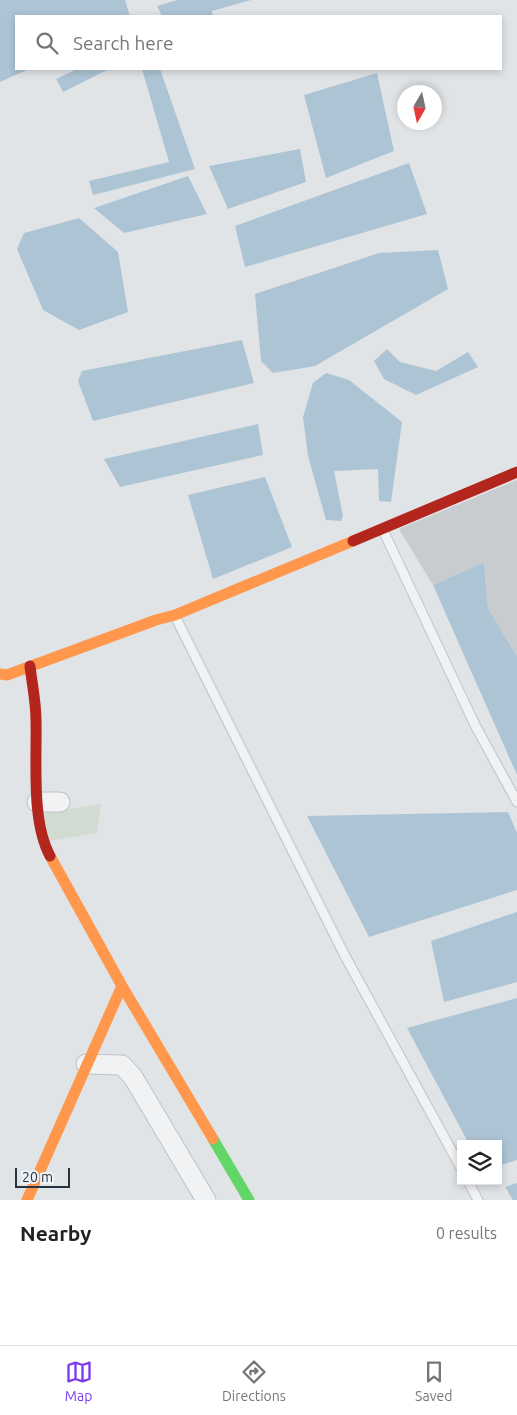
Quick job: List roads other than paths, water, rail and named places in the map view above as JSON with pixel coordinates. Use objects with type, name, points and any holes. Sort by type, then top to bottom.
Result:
[{"type":"street","points":[[0,674],[7,675],[174,615],[517,472]]},
{"type":"street","points":[[30,666],[36,717],[37,802],[44,845],[122,986],[249,1200]]},
{"type":"street","points":[[37,802],[60,802]]},
{"type":"street","points":[[27,1200],[122,986]]},
{"type":"street","points":[[86,1064],[122,1065],[133,1077],[206,1200]]},
{"type":"lane","points":[[382,529],[475,725],[517,802]]},
{"type":"lane","points":[[174,615],[344,954],[457,1161]]},
{"type":"lane","points":[[470,1185],[478,1200]]},
{"type":"water","points":[[0,0],[125,0],[130,15],[15,15],[15,70],[27,70],[0,82]]},
{"type":"water","points":[[177,0],[251,0],[212,11],[213,15],[162,15],[157,6]]},
{"type":"water","points":[[75,70],[107,70],[63,92],[56,79]]},
{"type":"water","points":[[142,70],[160,70],[195,169],[93,195],[89,181],[169,162]]},
{"type":"water","points":[[377,73],[394,151],[326,178],[304,95]]},
{"type":"water","points":[[300,149],[306,182],[228,209],[209,166]]},
{"type":"water","points":[[409,163],[427,214],[245,267],[235,226]]},
{"type":"water","points":[[188,176],[207,214],[124,233],[94,208]]},
{"type":"water","points":[[79,218],[118,252],[128,312],[79,330],[43,310],[17,249],[24,233]]},
{"type":"water","points":[[438,250],[448,289],[315,366],[273,373],[261,361],[255,294],[379,253]]},
{"type":"water","points":[[242,340],[254,383],[93,421],[78,381],[82,371]]},
{"type":"water","points":[[387,349],[400,362],[436,371],[468,352],[478,367],[416,395],[384,379],[374,361]]},
{"type":"water","points":[[326,373],[349,380],[402,422],[391,502],[379,501],[378,469],[334,471],[343,516],[341,521],[326,520],[308,456],[303,417],[313,383]]},
{"type":"water","points":[[258,424],[263,455],[120,487],[104,459]]},
{"type":"water","points":[[265,477],[292,547],[213,579],[188,495]]},
{"type":"water","points":[[484,562],[488,608],[517,656],[517,775],[433,585]]},
{"type":"water","points":[[508,812],[517,833],[517,890],[369,937],[307,816]]},
{"type":"water","points":[[517,912],[517,982],[444,1002],[431,941]]},
{"type":"water","points":[[517,998],[517,1160],[502,1165],[502,1140],[467,1140],[407,1028]]},
{"type":"water","points":[[517,1183],[517,1200],[513,1200],[505,1187]]}]
